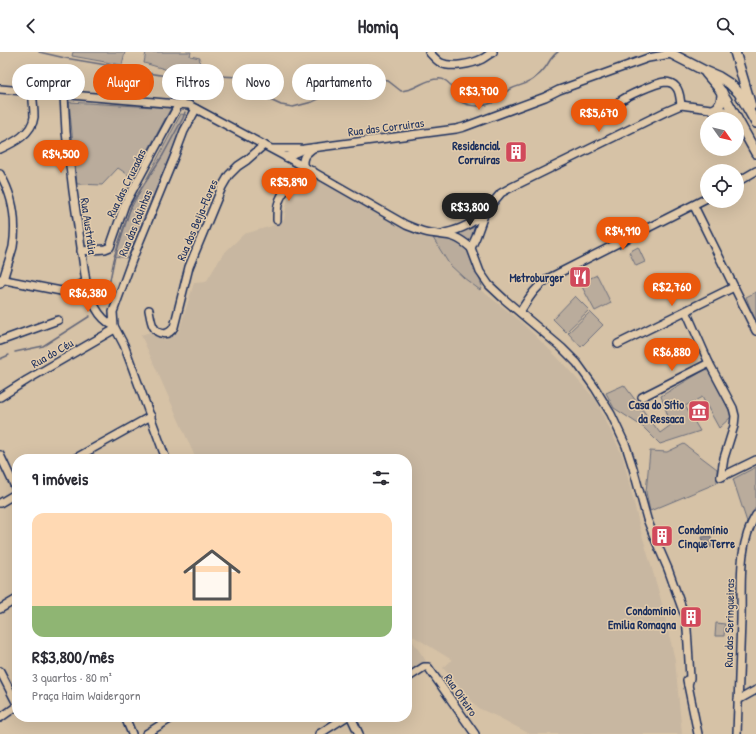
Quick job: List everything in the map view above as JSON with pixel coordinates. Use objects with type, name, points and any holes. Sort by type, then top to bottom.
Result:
[{"type":"main road","points":[[735,52],[756,123]]},
{"type":"main road","points":[[670,53],[705,72],[719,77],[734,87],[756,123]]},
{"type":"main road","points":[[705,72],[722,92],[733,112]]},
{"type":"main road","points":[[713,110],[720,105],[722,100],[722,92]]},
{"type":"main road","points":[[744,116],[756,123]]},
{"type":"main road","points":[[744,132],[756,153]]},
{"type":"street","points":[[429,52],[442,63],[449,65],[470,64],[493,52]]},
{"type":"street","points":[[641,60],[645,52]]},
{"type":"street","name":"Rua das Corruiras","points":[[286,157],[304,149],[456,129],[641,60],[670,53]]},
{"type":"street","points":[[617,111],[617,106],[625,98],[665,82],[673,84],[678,88],[681,105]]},
{"type":"street","points":[[0,89],[12,90]]},
{"type":"street","points":[[85,97],[189,105],[313,171],[406,225],[421,231],[454,236],[471,248],[480,272],[489,285],[562,348],[577,363],[611,414],[626,446],[650,526],[683,611],[682,616],[690,678],[688,685],[698,734]]},
{"type":"street","points":[[0,149],[22,137],[32,124],[34,117],[33,100]]},
{"type":"street","name":"Rua Austrália","points":[[64,100],[66,132],[86,282],[94,305],[105,320],[115,327]]},
{"type":"street","name":"Rua das Cruzadas","points":[[81,251],[105,249],[110,247],[125,204],[179,104]]},
{"type":"street","points":[[440,234],[466,226],[485,212],[501,193],[510,188],[681,105],[733,112]]},
{"type":"street","name":"Rua das Rolinhas","points":[[115,327],[113,312],[118,298],[184,131],[196,109]]},
{"type":"street","points":[[268,147],[304,149]]},
{"type":"street","name":"Rua dos Beija-Flores","points":[[149,310],[152,326],[155,330],[164,334],[172,330],[189,267],[222,187],[229,175],[238,166],[268,147]]},
{"type":"street","points":[[303,166],[302,160],[305,154],[314,148]]},
{"type":"street","points":[[277,220],[277,206],[280,198],[287,188],[313,171]]},
{"type":"street","points":[[744,178],[756,172]]},
{"type":"street","points":[[0,174],[7,188],[13,207],[15,226],[12,247],[1,281],[61,291],[71,289],[86,282]]},
{"type":"street","points":[[520,312],[531,294],[543,282],[700,202]]},
{"type":"street","points":[[694,206],[756,332]]},
{"type":"street","points":[[471,248],[485,212]]},
{"type":"street","points":[[618,344],[686,312],[734,287]]},
{"type":"street","points":[[686,312],[733,408],[735,416],[734,426],[724,458],[721,477],[756,460]]},
{"type":"street","points":[[0,341],[58,320]]},
{"type":"street","points":[[115,327],[124,345],[164,454]]},
{"type":"street","name":"Rua do Céu","points":[[0,397],[115,327]]},
{"type":"street","points":[[642,397],[710,363]]},
{"type":"street","points":[[83,454],[150,416]]},
{"type":"street","points":[[0,455],[12,481]]},
{"type":"street","points":[[0,503],[12,495]]},
{"type":"street","name":"Rua das Seringueiras","points":[[737,734],[742,605],[742,561],[745,541],[749,528],[756,515]]},
{"type":"street","points":[[0,609],[12,602]]},
{"type":"street","name":"Rua Oiteiro","points":[[412,675],[424,667],[428,667],[475,734]]},
{"type":"street","points":[[0,671],[12,695]]},
{"type":"street","points":[[738,700],[756,690]]},
{"type":"street","points":[[0,718],[12,709]]},
{"type":"street","points":[[127,722],[132,734]]},
{"type":"street","points":[[146,734],[165,722]]},
{"type":"street","points":[[319,734],[338,722]]},
{"type":"street","points":[[353,722],[359,734]]},
{"type":"shaded area","points":[[73,52],[125,52],[122,64],[72,56]]},
{"type":"shaded area","points":[[146,52],[191,52],[190,56],[200,58],[199,64],[162,64],[162,68],[154,66],[154,64],[144,63]]},
{"type":"shaded area","points":[[69,102],[171,108],[133,178],[118,168],[102,185],[77,184]]},
{"type":"shaded area","points":[[181,114],[187,115],[128,258],[114,256],[128,214]]},
{"type":"shaded area","points":[[316,176],[410,228],[433,238],[449,264],[464,278],[518,319],[558,358],[596,400],[623,457],[640,528],[660,596],[675,660],[682,734],[530,734],[478,708],[443,668],[452,660],[412,634],[412,454],[194,454],[141,335],[150,332],[166,340],[179,331],[194,283],[206,282],[223,254],[244,234],[272,226],[284,220],[288,197],[298,183]]},
{"type":"shaded area","points":[[476,227],[469,250],[482,286],[480,290],[449,264],[433,238],[443,239]]},
{"type":"shaded area","points":[[638,247],[645,262],[636,266],[629,252]]},
{"type":"shaded area","points":[[597,275],[611,303],[595,311],[580,283]]},
{"type":"shaded area","points":[[756,292],[756,323],[746,297]]},
{"type":"shaded area","points":[[575,296],[589,310],[566,332],[553,319]]},
{"type":"shaded area","points":[[590,312],[603,325],[581,347],[568,333]]},
{"type":"shaded area","points":[[708,368],[732,416],[719,428],[702,397],[685,406],[700,431],[660,444],[643,427],[614,408],[606,393],[624,385],[660,433],[671,425],[661,396]]},
{"type":"shaded area","points":[[684,444],[717,469],[717,483],[650,511],[646,492],[650,451],[667,452]]},
{"type":"shaded area","points":[[756,467],[756,507],[747,522],[733,479]]},
{"type":"shaded area","points":[[711,536],[712,547],[704,548],[702,537]]},
{"type":"shaded area","points":[[716,623],[725,624],[724,636],[715,636]]},
{"type":"shaded area","points":[[412,640],[426,661],[412,671]]},
{"type":"waterway","points":[[39,52],[141,72],[193,80],[219,76],[239,77],[270,100],[281,105],[293,107],[312,102],[352,83],[377,78],[387,80],[401,91],[412,89],[431,80],[442,79],[450,84],[456,97],[463,103],[472,106],[488,105],[509,90],[533,80],[542,72],[558,52]]},
{"type":"waterway","points":[[101,304],[109,285],[114,260],[132,203],[163,155],[185,112]]},
{"type":"waterway","points":[[15,352],[43,346],[90,316]]},
{"type":"waterway","points":[[0,359],[9,355]]},
{"type":"place","name":"Residencial Corruíras","points":[[516,152]]},
{"type":"place","name":"Metroburger","points":[[580,277]]},
{"type":"place","name":"Casa do Sítio da Ressaca","points":[[699,411]]},
{"type":"place","name":"Condomínio Cinque Terre","points":[[662,536]]},
{"type":"place","name":"Condomínio Emilia Romagna","points":[[691,617]]}]
